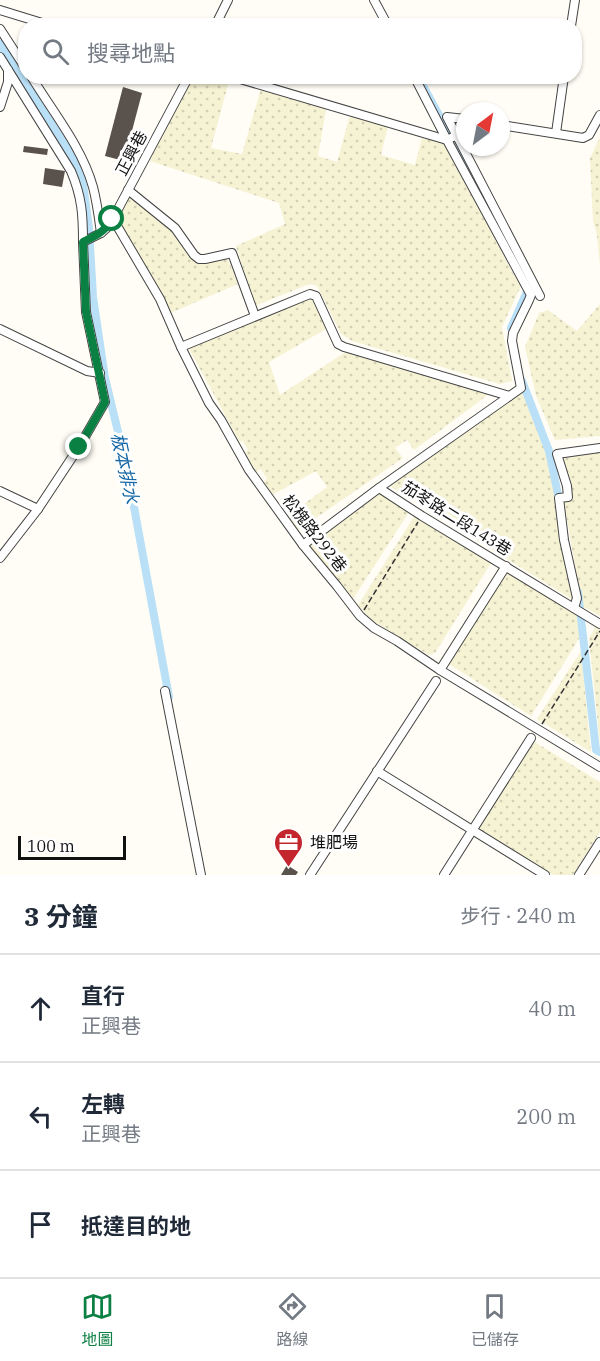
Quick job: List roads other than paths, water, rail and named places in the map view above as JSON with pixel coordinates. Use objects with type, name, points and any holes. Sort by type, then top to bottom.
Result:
[{"type":"lane","points":[[219,18],[228,0]]},
{"type":"lane","points":[[374,0],[384,18]]},
{"type":"lane","points":[[572,18],[575,0]]},
{"type":"lane","points":[[0,10],[26,18]]},
{"type":"lane","points":[[0,29],[18,57]]},
{"type":"lane","points":[[0,57],[8,70],[8,81],[0,107]]},
{"type":"lane","points":[[0,558],[38,509],[79,447],[105,402],[86,312],[85,242],[82,208],[75,181],[66,161],[8,81]]},
{"type":"lane","points":[[36,84],[87,169],[95,195],[99,234]]},
{"type":"lane","name":"正興巷","points":[[85,242],[109,226],[185,84]]},
{"type":"lane","points":[[257,84],[447,140],[456,136]]},
{"type":"lane","points":[[379,488],[521,388],[512,341],[514,328],[531,295],[418,84]]},
{"type":"lane","points":[[556,133],[563,84]]},
{"type":"lane","points":[[510,125],[583,138],[589,135],[600,115]]},
{"type":"lane","points":[[456,118],[447,117],[456,133]]},
{"type":"lane","points":[[468,156],[540,296]]},
{"type":"lane","points":[[128,190],[175,228],[199,259],[232,253],[255,316]]},
{"type":"lane","name":"松槐路292巷","points":[[112,219],[160,299],[181,348],[209,403],[249,470],[303,545],[360,616],[374,628],[440,670],[600,767]]},
{"type":"lane","points":[[181,348],[310,294],[316,296],[338,344],[509,396]]},
{"type":"lane","points":[[0,329],[87,371],[99,373]]},
{"type":"lane","points":[[574,608],[577,598],[564,540],[559,498],[568,497],[567,486],[557,454],[600,448]]},
{"type":"lane","name":"茄苳路二段143巷","points":[[303,545],[379,488],[600,624]]},
{"type":"lane","points":[[0,491],[38,509]]},
{"type":"lane","points":[[440,670],[506,566]]},
{"type":"lane","points":[[310,875],[436,681]]},
{"type":"lane","points":[[165,691],[201,875]]},
{"type":"lane","points":[[444,875],[531,738]]},
{"type":"lane","points":[[377,771],[545,875]]},
{"type":"lane","points":[[579,875],[600,842]]},
{"type":"waterway","name":"板本排水","points":[[0,44],[18,72]]},
{"type":"waterway","name":"板本排水","points":[[26,84],[72,156],[83,184],[89,228],[93,297],[105,378],[127,469],[169,697]]},
{"type":"waterway","points":[[423,86],[478,186]]},
{"type":"waterway","points":[[500,228],[514,255]]},
{"type":"waterway","points":[[511,328],[529,287]]},
{"type":"waterway","points":[[522,381],[549,451],[560,504]]},
{"type":"waterway","points":[[578,592],[596,750],[600,752]]},
{"type":"place","name":"堆肥場","points":[[289,868]]}]
